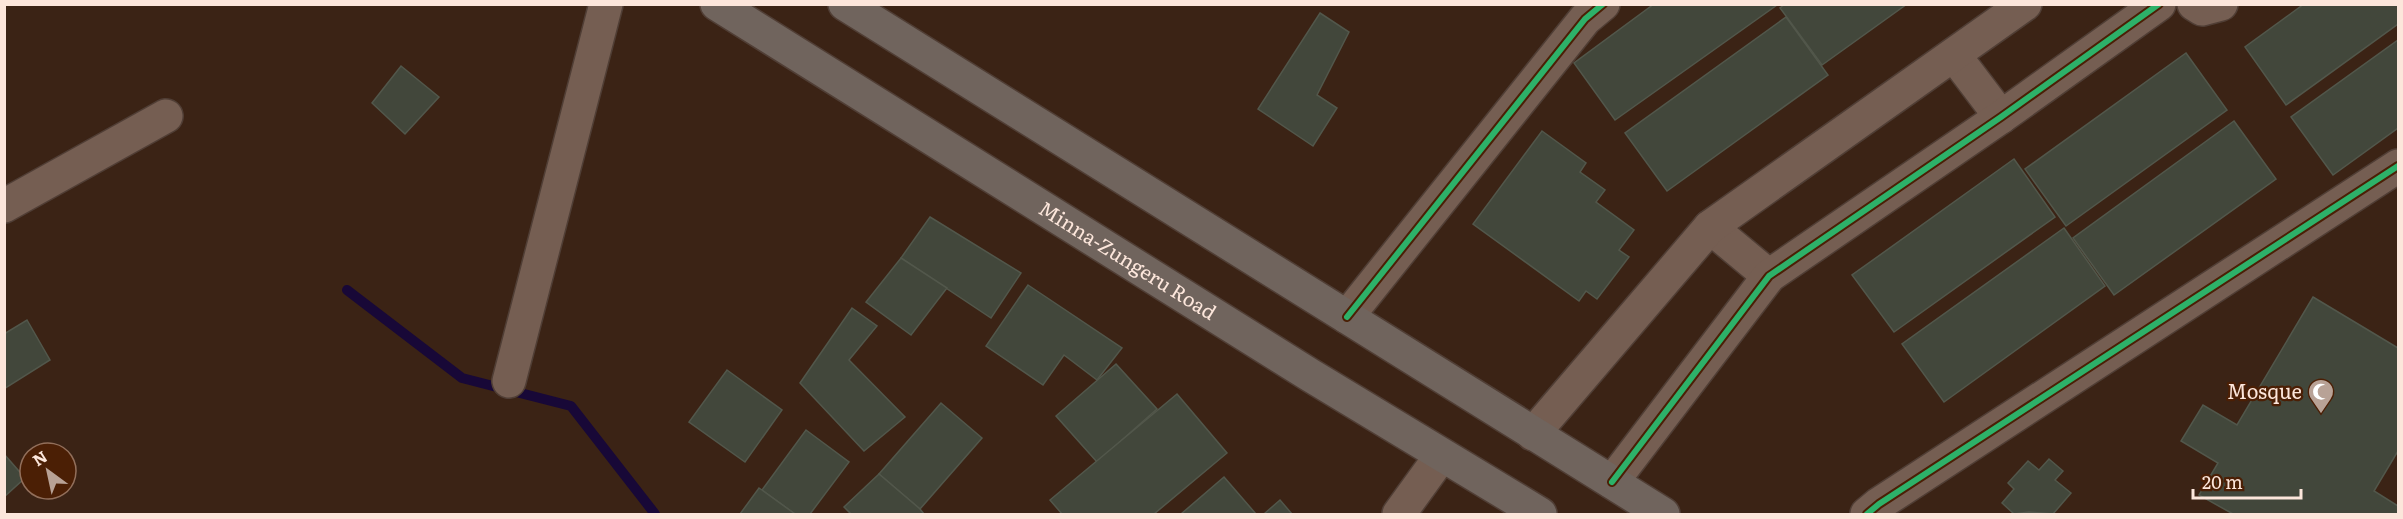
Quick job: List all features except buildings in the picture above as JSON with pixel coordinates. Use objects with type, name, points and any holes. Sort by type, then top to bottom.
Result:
[{"type":"main road","name":"Minna-Zungeru Road","points":[[717,4],[1441,456],[1540,514]]},
{"type":"main road","points":[[845,4],[1663,514]]},
{"type":"street","points":[[509,381],[606,4]]},
{"type":"street","points":[[1533,434],[1710,227],[2025,4]]},
{"type":"street","points":[[1612,482],[1769,276],[2001,117],[2159,4]]},
{"type":"street","points":[[2194,4],[2202,9],[2221,4]]},
{"type":"street","points":[[1347,317],[1589,9]]},
{"type":"street","points":[[1954,55],[2001,117]]},
{"type":"street","points":[[4,206],[166,116]]},
{"type":"street","points":[[1867,514],[1878,504],[2398,166]]},
{"type":"street","points":[[1710,227],[1769,276]]},
{"type":"street","points":[[1399,514],[1441,456]]},
{"type":"waterway","points":[[347,290],[462,378],[571,406],[655,514]]},
{"type":"cycle path","points":[[1347,317],[1585,19],[1603,4]]},
{"type":"cycle path","points":[[1612,482],[1769,276],[2001,117],[2159,4]]},
{"type":"cycle path","points":[[1867,514],[2398,166]]},
{"type":"place","name":"Mosque","points":[[2321,415]]}]
